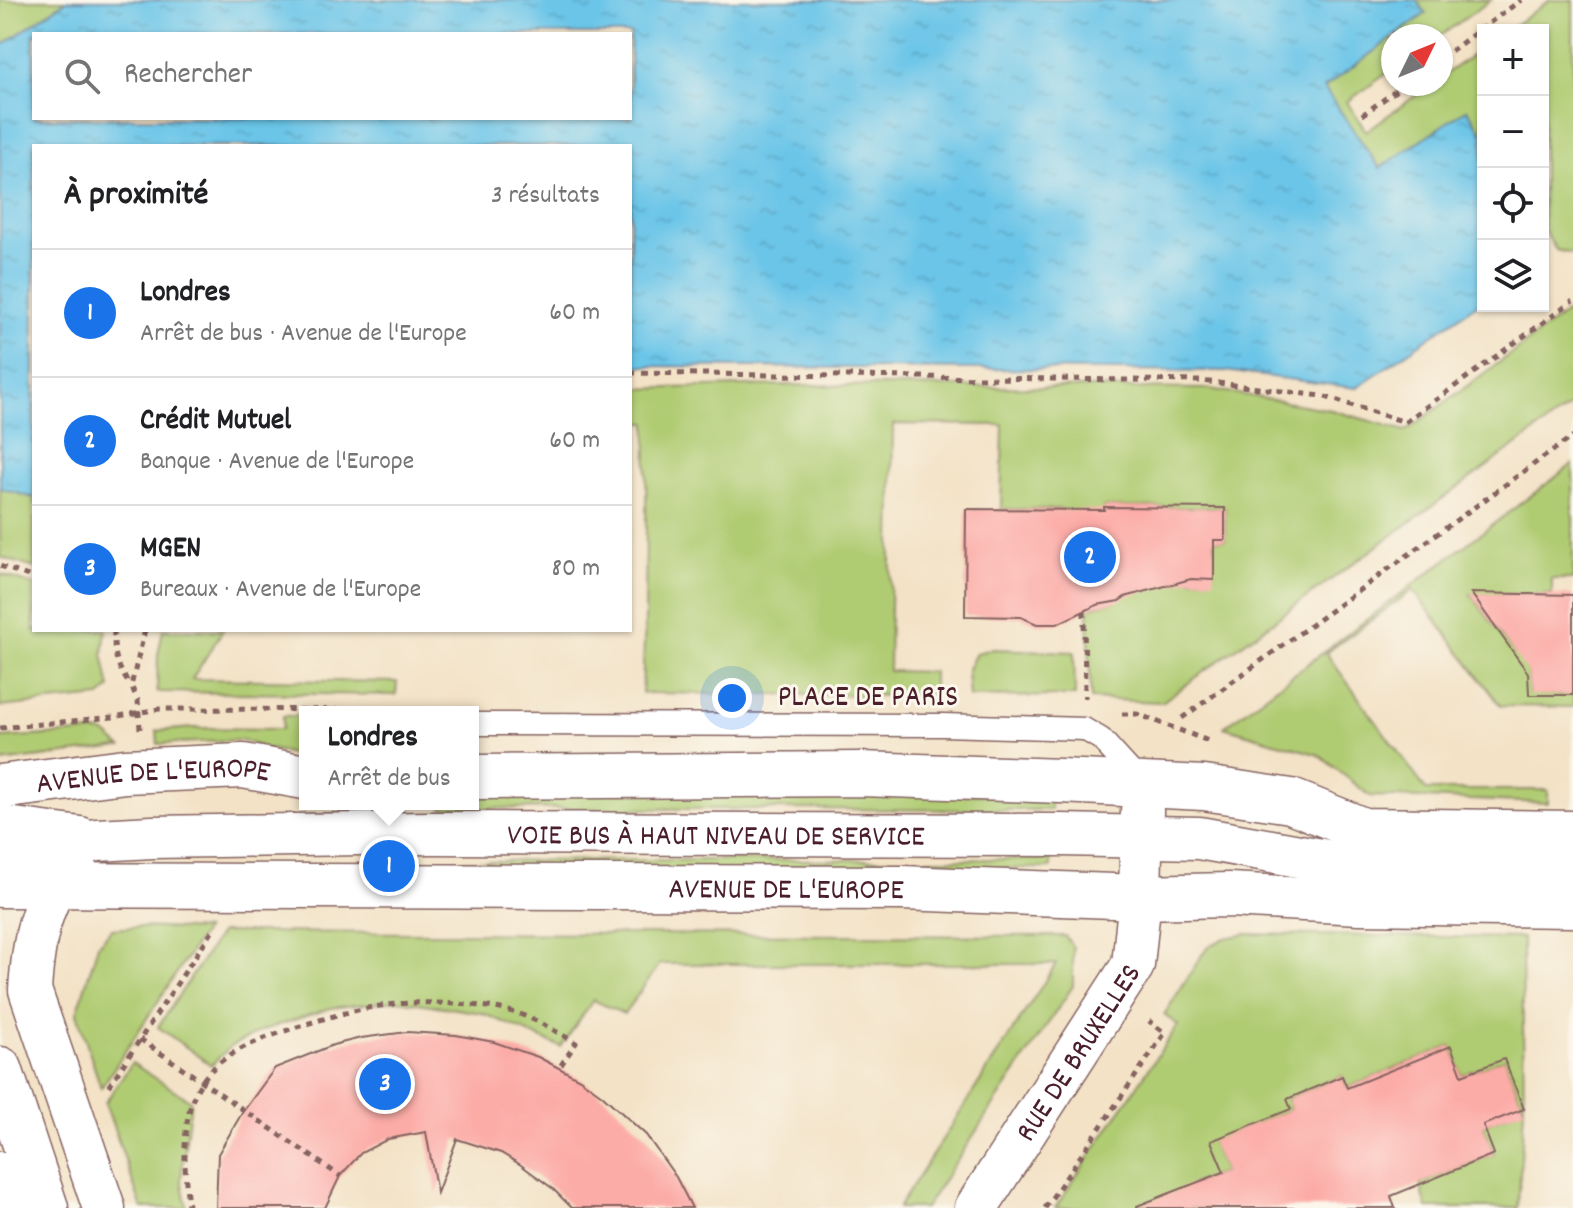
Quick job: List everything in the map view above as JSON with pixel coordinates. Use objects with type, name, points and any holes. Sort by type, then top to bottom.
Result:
[{"type":"street","name":"AVENUE DE L'EUROPE","points":[[0,787],[125,771],[229,766],[299,776]]},
{"type":"street","points":[[479,777],[861,774],[1204,788],[1291,801],[1363,830],[1573,833]]},
{"type":"street","name":"RUE DE BRUXELLES","points":[[976,1208],[1133,965],[1140,897],[1142,785]]},
{"type":"street","name":"AVENUE DE L'EUROPE","points":[[0,827],[97,840]]},
{"type":"street","name":"VOIE BUS À HAUT NIVEAU DE SERVICE","points":[[97,840],[429,833],[1141,837]]},
{"type":"street","points":[[1141,837],[1199,838],[1349,865],[1442,870],[1573,870]]},
{"type":"street","points":[[97,840],[54,886],[32,954],[30,990],[104,1208]]},
{"type":"street","name":"AVENUE DE L'EUROPE","points":[[0,868],[97,840]]},
{"type":"street","name":"AVENUE DE L'EUROPE","points":[[0,885],[902,888],[1140,897],[1229,895],[1360,902],[1573,905]]},
{"type":"street","points":[[0,1069],[46,1208]]},
{"type":"street","points":[[0,1174],[14,1208]]},
{"type":"lane","name":"PLACE DE PARIS","points":[[479,724],[943,725],[1084,729],[1101,739],[1142,785]]},
{"type":"path","points":[[1453,49],[1521,0]]},
{"type":"path","points":[[1362,115],[1388,96]]},
{"type":"path","points":[[632,373],[1201,381],[1322,396],[1405,422],[1573,301]]},
{"type":"path","points":[[1182,718],[1573,436]]},
{"type":"path","points":[[0,566],[32,577]]},
{"type":"path","points":[[1084,611],[1085,703]]},
{"type":"path","points":[[114,632],[113,651],[120,672],[138,700]]},
{"type":"path","points":[[131,686],[144,632]]},
{"type":"path","points":[[0,728],[113,717]]},
{"type":"path","points":[[106,1091],[217,924]]},
{"type":"path","points":[[188,1208],[187,1137],[191,1103],[201,1082],[224,1058],[280,1033],[381,1004],[471,1005],[516,1013],[576,1043],[559,1068]]},
{"type":"path","points":[[1045,1208],[1165,1033],[1145,1018]]},
{"type":"path","points":[[140,1039],[340,1176]]},
{"type":"green space","points":[[0,0],[67,0],[0,47]]},
{"type":"green space","points":[[1416,0],[1491,0],[1453,27],[1453,24],[1411,24],[1425,14]]},
{"type":"green space","points":[[1550,0],[1573,0],[1573,254],[1556,250],[1549,239],[1549,24],[1516,24]]},
{"type":"green space","points":[[1381,46],[1381,78],[1347,102],[1366,131],[1415,96],[1453,96],[1453,69],[1477,52],[1477,125],[1467,109],[1380,168],[1324,88]]},
{"type":"green space","points":[[1573,308],[1573,404],[1162,702],[1091,699],[1088,608],[1120,599],[1133,579],[1213,579],[1214,540],[1225,540],[1225,508],[1104,507],[1104,532],[1062,532],[1062,509],[1001,509],[1003,425],[893,424],[889,671],[933,672],[933,696],[642,693],[647,423],[632,422],[632,389],[786,385],[1210,389],[1331,410],[1406,431]]},
{"type":"green space","points":[[1573,464],[1573,579],[1552,579],[1552,594],[1471,594],[1515,654],[1528,654],[1529,694],[1573,695],[1573,707],[1501,706],[1413,590],[1326,653],[1426,790],[1548,790],[1548,803],[1370,796],[1319,755],[1224,727]]},
{"type":"green space","points":[[0,488],[32,497],[32,567],[0,557]]},
{"type":"green space","points":[[0,574],[32,584],[32,632],[106,632],[103,654],[110,688],[100,697],[0,707]]},
{"type":"green space","points":[[163,632],[222,632],[192,679],[397,682],[396,695],[157,692],[158,655]]},
{"type":"green space","points":[[992,649],[1074,652],[1075,696],[969,697],[967,671],[976,653]]},
{"type":"green space","points":[[283,716],[299,716],[299,756],[241,740],[158,744],[157,731],[194,728],[282,729]]},
{"type":"green space","points":[[105,733],[121,747],[0,762],[0,738]]},
{"type":"green space","points":[[479,792],[1051,795],[1051,810],[479,808]]},
{"type":"green space","points":[[1051,859],[1051,868],[443,874],[442,861]]},
{"type":"green space","points":[[111,929],[205,930],[101,1088],[77,1013],[98,945]]},
{"type":"green space","points":[[221,932],[1065,936],[1073,947],[1073,986],[925,1208],[898,1208],[1056,964],[660,964],[624,1014],[593,1000],[561,1047],[482,1013],[398,1000],[331,1008],[263,1030],[231,1046],[211,1065],[158,1027]]},
{"type":"green space","points":[[1247,934],[1522,938],[1524,1108],[1504,1059],[1462,1075],[1451,1046],[1347,1088],[1342,1076],[1287,1099],[1291,1109],[1212,1142],[1224,1172],[1191,1185],[1208,1208],[1055,1208],[1178,1025],[1164,1015],[1207,947],[1225,938]]},
{"type":"green space","points":[[132,1063],[191,1101],[181,1179],[187,1208],[142,1208],[105,1103]]},
{"type":"green space","points":[[1524,1108],[1518,1208],[1427,1208],[1420,1184],[1494,1154],[1483,1125]]},
{"type":"water","points":[[67,0],[1416,0],[1426,13],[1411,24],[1381,24],[1381,46],[1324,88],[1380,168],[1467,109],[1477,125],[1477,304],[1356,388],[1225,371],[632,366],[632,144],[32,144],[32,497],[0,488],[0,47]]},
{"type":"building","points":[[1104,507],[1225,508],[1225,540],[1214,540],[1214,580],[1191,579],[1125,597],[1097,605],[1057,624],[1037,624],[1021,617],[965,616],[966,509],[1104,510]]},
{"type":"building","points":[[1471,593],[1573,595],[1573,695],[1529,695],[1528,673]]},
{"type":"building","points":[[407,1032],[456,1035],[494,1042],[538,1057],[580,1079],[646,1135],[676,1177],[692,1208],[572,1208],[552,1188],[501,1153],[457,1139],[437,1193],[426,1132],[388,1139],[361,1153],[340,1176],[325,1208],[216,1208],[218,1154],[242,1113],[275,1068],[333,1045]]},
{"type":"building","points":[[1451,1046],[1462,1075],[1504,1059],[1524,1109],[1483,1125],[1494,1154],[1391,1196],[1395,1208],[1137,1208],[1224,1172],[1211,1141],[1291,1109],[1287,1099],[1342,1076],[1347,1088]]},
{"type":"place","name":"Crédit Mutuel","points":[[1090,557]]},
{"type":"place","name":"Londres","points":[[389,866]]},
{"type":"place","name":"MGEN","points":[[385,1084]]}]
